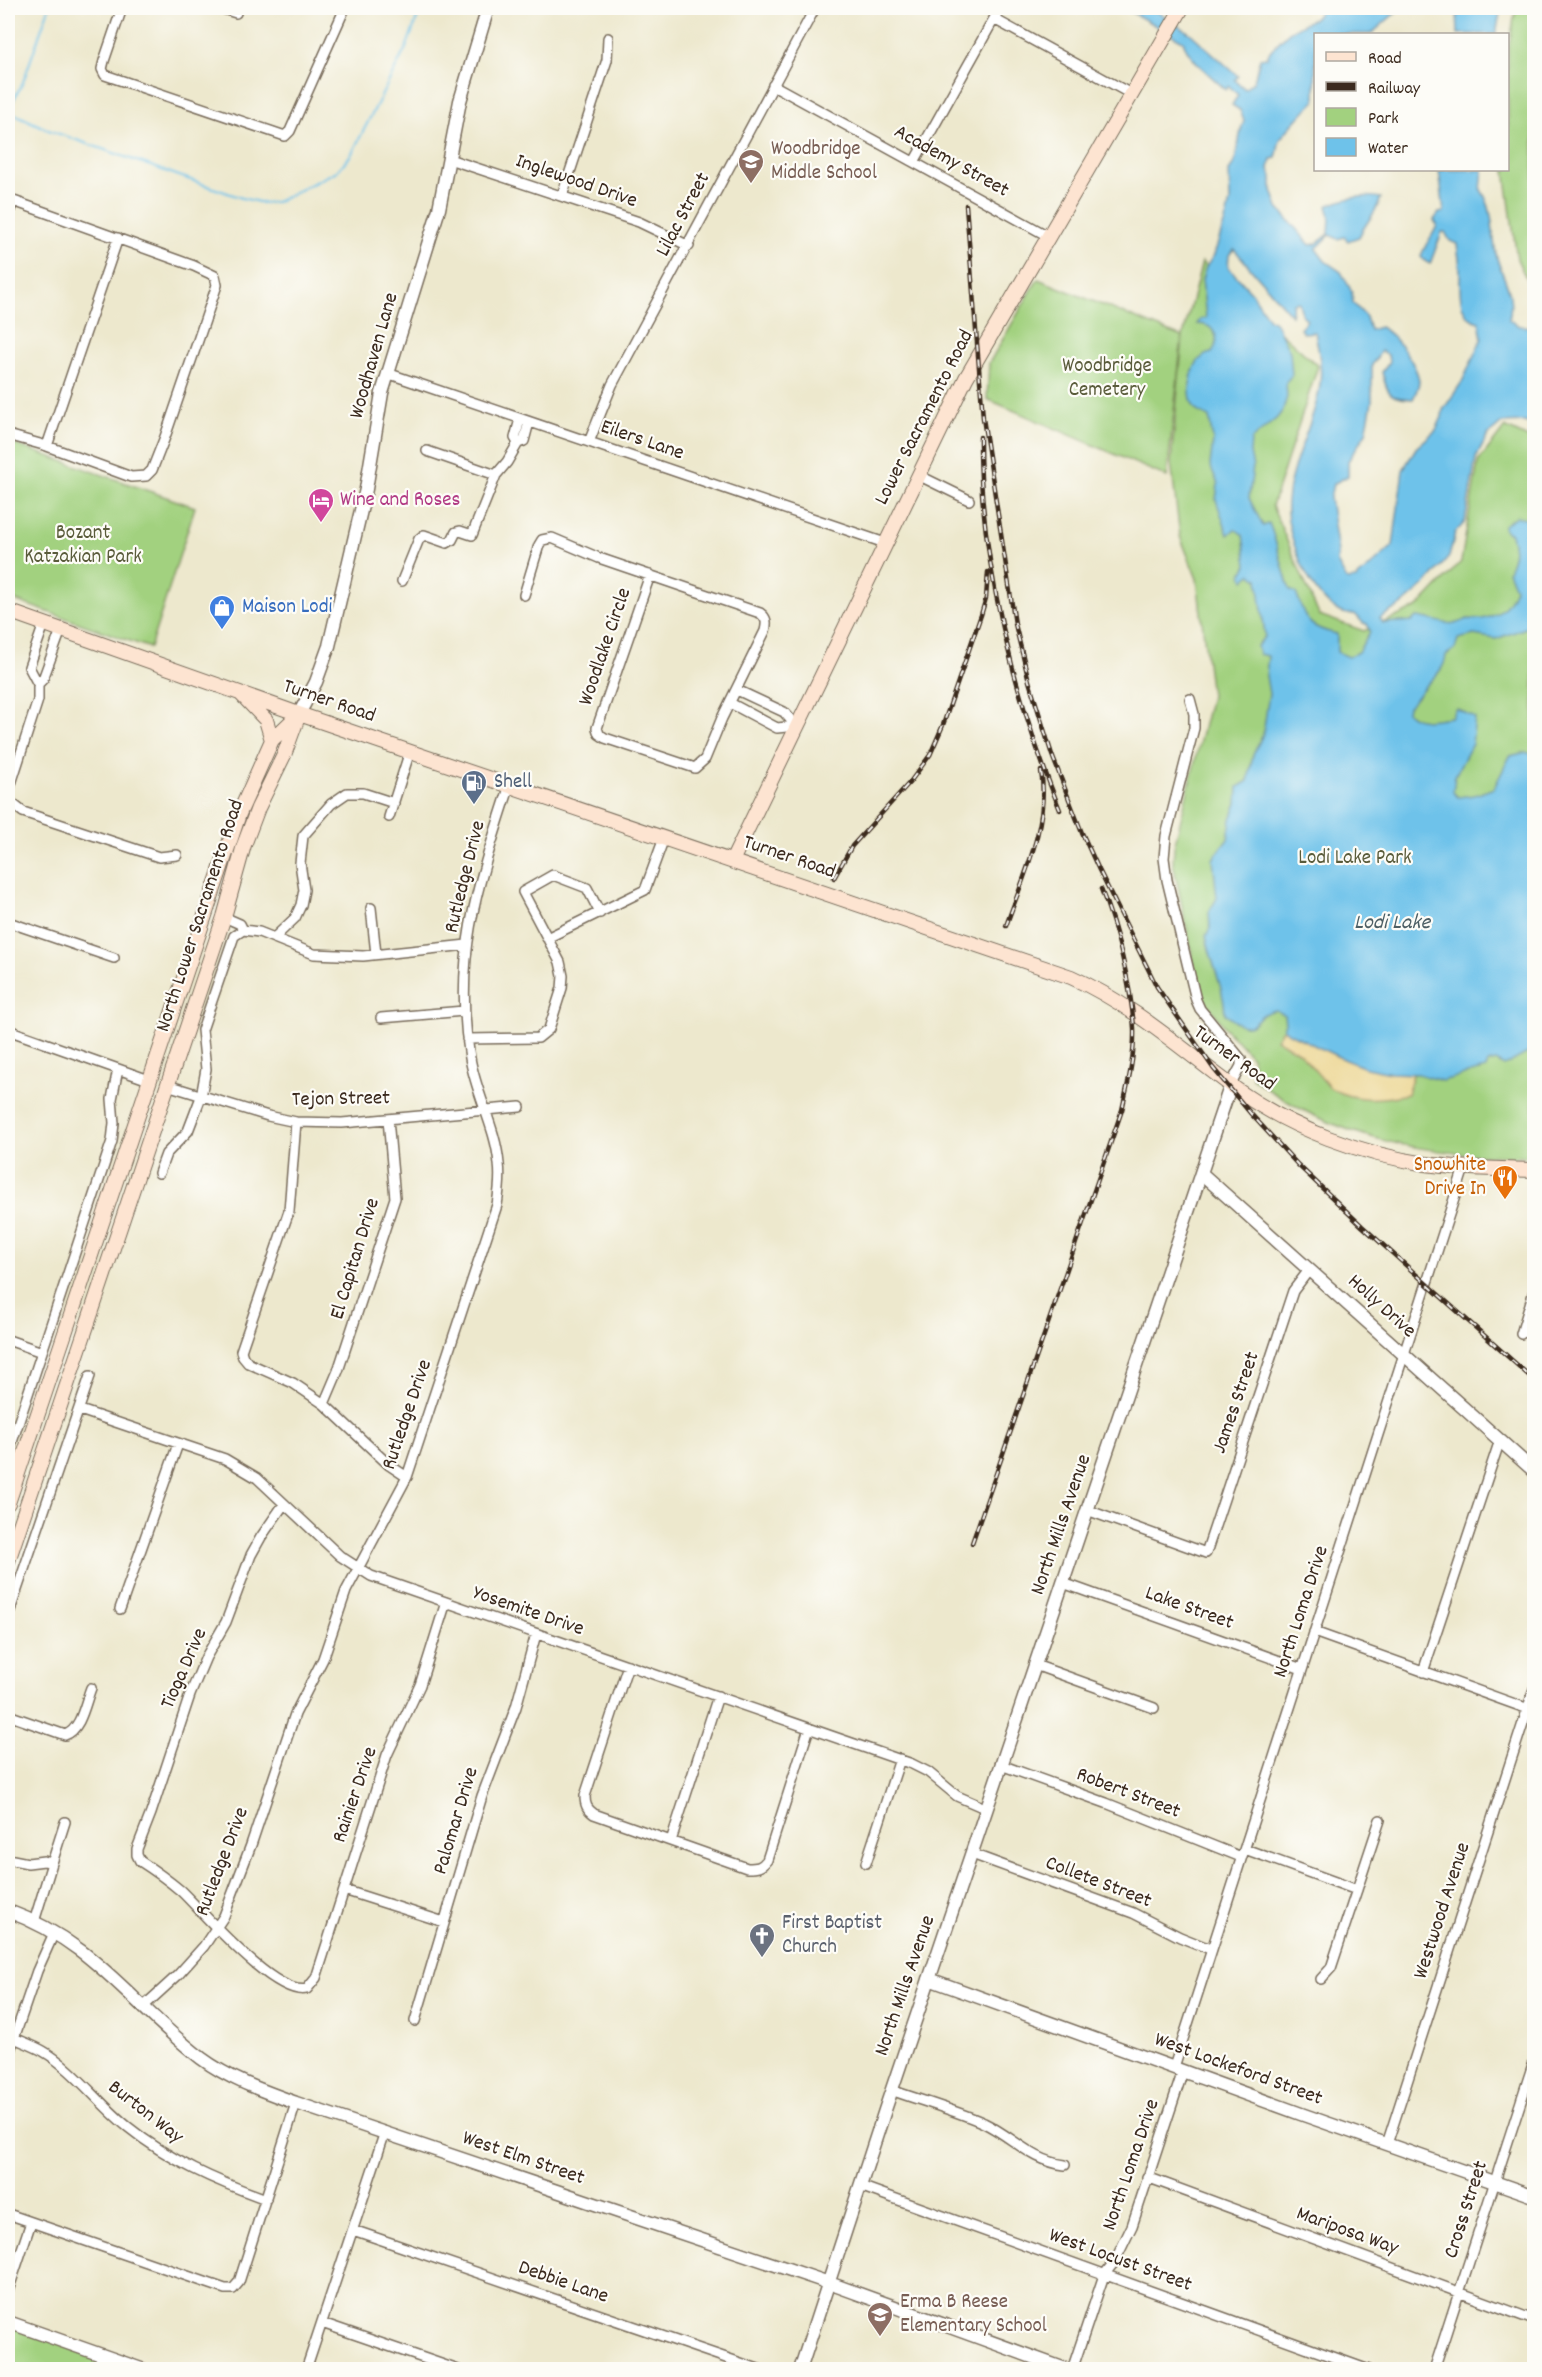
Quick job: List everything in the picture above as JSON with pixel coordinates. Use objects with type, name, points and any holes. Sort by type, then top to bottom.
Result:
[{"type":"main road","name":"Lower Sacramento Road","points":[[732,861],[918,475],[978,356],[1179,13]]},
{"type":"main road","name":"Turner Road","points":[[8,611],[299,714],[1077,980],[1132,1011],[1275,1114],[1352,1145],[1410,1161],[1464,1168],[1534,1170]]},
{"type":"main road","points":[[241,693],[266,720],[272,740]]},
{"type":"main road","name":"North Lower Sacramento Road","points":[[8,1503],[238,814],[272,740],[299,714]]},
{"type":"main road","name":"North Lower Sacramento Road","points":[[8,1561],[224,917],[251,826],[284,755],[299,714]]},
{"type":"main road","points":[[166,1085],[162,1079],[162,1068],[181,1008],[177,997]]},
{"type":"main road","points":[[142,1159],[139,1145],[155,1095],[154,1084],[149,1080]]},
{"type":"street","points":[[122,8],[104,61],[103,72],[112,79],[279,136],[285,136],[345,8]]},
{"type":"street","points":[[220,8],[236,13]]},
{"type":"street","name":"Woodhaven Lane","points":[[299,714],[316,682],[331,640],[366,489],[376,419],[387,373],[437,217],[460,100],[488,8]]},
{"type":"street","name":"Lilac Street","points":[[590,442],[612,385],[689,246],[815,8]]},
{"type":"street","points":[[915,162],[1000,8]]},
{"type":"street","points":[[994,19],[1131,94]]},
{"type":"street","points":[[562,196],[607,60],[608,38]]},
{"type":"street","name":"Academy Street","points":[[773,85],[1048,236]]},
{"type":"street","name":"Inglewood Drive","points":[[449,159],[639,222],[689,246]]},
{"type":"street","points":[[8,217],[10,200],[194,266],[214,276],[217,285],[152,470],[146,476],[131,477],[47,446],[8,435]]},
{"type":"street","points":[[47,446],[118,238]]},
{"type":"street","name":"Eilers Lane","points":[[387,373],[885,543]]},
{"type":"street","points":[[402,581],[416,552],[419,538],[424,535],[447,543],[452,540],[456,532],[472,535],[496,475],[518,443],[514,438],[524,420]]},
{"type":"street","points":[[427,451],[496,475]]},
{"type":"street","points":[[918,475],[969,500]]},
{"type":"street","name":"Woodlake Circle","points":[[524,596],[539,545],[544,539],[552,538],[600,558],[650,575],[764,616],[765,631],[722,718],[705,759],[695,768],[599,734],[597,728],[650,575]]},
{"type":"street","points":[[44,624],[29,667],[38,684],[38,700],[9,790],[9,801],[23,812],[159,857],[177,855]]},
{"type":"street","points":[[38,684],[43,679],[61,630]]},
{"type":"street","points":[[32,658],[48,664]]},
{"type":"street","points":[[737,690],[784,712],[796,726]]},
{"type":"street","name":"North Mills Avenue","points":[[800,2370],[891,2090],[1231,1084],[1241,1066],[1241,1059],[1200,1009],[1196,1000],[1165,868],[1166,836],[1195,722],[1190,699]]},
{"type":"street","points":[[730,704],[777,728],[796,726]]},
{"type":"street","points":[[389,818],[410,751]]},
{"type":"street","name":"Rutledge Drive","points":[[144,2006],[178,1975],[217,1928],[239,1877],[295,1714],[323,1659],[346,1591],[407,1477],[497,1205],[500,1165],[470,1061],[464,1011],[467,945],[471,916],[481,876],[510,785]]},
{"type":"street","points":[[274,938],[295,918],[302,905],[304,890],[300,863],[303,836],[331,804],[348,794],[363,793],[394,803]]},
{"type":"street","points":[[547,938],[645,890],[664,838]]},
{"type":"street","points":[[467,1039],[538,1038],[549,1029],[562,988],[563,976],[560,962],[523,892],[553,875],[587,888],[600,913]]},
{"type":"street","points":[[371,908],[376,954]]},
{"type":"street","points":[[224,917],[240,924],[243,930]]},
{"type":"street","points":[[8,922],[114,958]]},
{"type":"street","points":[[159,1173],[166,1154],[188,1131],[201,1097],[206,1069],[202,1030],[234,936],[243,930],[259,932],[314,954],[376,954],[467,945]]},
{"type":"street","points":[[381,1018],[464,1011]]},
{"type":"street","points":[[8,1030],[149,1080]]},
{"type":"street","points":[[8,1448],[112,1142],[114,1123],[112,1099],[118,1069]]},
{"type":"street","name":"Tejon Street","points":[[166,1085],[201,1097],[296,1122],[342,1123],[520,1107]]},
{"type":"street","name":"El Capitan Drive","points":[[324,1404],[338,1371],[395,1198],[388,1119]]},
{"type":"street","points":[[296,1122],[289,1211],[241,1351],[243,1358],[248,1363],[293,1383],[324,1404],[389,1465],[407,1477]]},
{"type":"street","name":"North Loma Drive","points":[[1070,2370],[1104,2275],[1126,2241],[1147,2177],[1210,1948],[1243,1853],[1464,1168]]},
{"type":"street","name":"Holly Drive","points":[[1201,1173],[1534,1471]]},
{"type":"street","name":"James Street","points":[[1088,1510],[1206,1553],[1293,1291],[1309,1270]]},
{"type":"street","points":[[1521,1334],[1534,1291]]},
{"type":"street","points":[[8,1340],[42,1352]]},
{"type":"street","points":[[8,1616],[90,1376]]},
{"type":"street","name":"Yosemite Drive","points":[[80,1410],[225,1459],[247,1470],[340,1556],[380,1579],[900,1760],[920,1768],[957,1796],[987,1809]]},
{"type":"street","points":[[1423,1672],[1500,1440]]},
{"type":"street","points":[[120,1609],[178,1444]]},
{"type":"street","name":"Tioga Drive","points":[[217,1928],[180,1891],[140,1860],[137,1849],[152,1813],[190,1695],[206,1657],[226,1622],[251,1555],[284,1504]]},
{"type":"street","name":"Lake Street","points":[[1063,1583],[1302,1669]]},
{"type":"street","name":"Rainier Drive","points":[[217,1928],[264,1972],[297,1989],[307,1989],[316,1978],[387,1755],[420,1685],[446,1602]]},
{"type":"street","points":[[1314,1632],[1531,1710]]},
{"type":"street","name":"Palomar Drive","points":[[415,2021],[482,1796],[516,1707],[536,1634]]},
{"type":"street","points":[[628,1665],[585,1800],[588,1809],[594,1814],[671,1841],[752,1868],[763,1866],[767,1860],[809,1728]]},
{"type":"street","points":[[1035,1665],[1154,1708]]},
{"type":"street","points":[[8,1715],[65,1736],[76,1727],[91,1688]]},
{"type":"street","name":"Westwood Avenue","points":[[1387,2144],[1531,1710],[1534,1689]]},
{"type":"street","points":[[671,1841],[718,1696]]},
{"type":"street","points":[[866,1863],[900,1760]]},
{"type":"street","name":"Robert Street","points":[[1001,1765],[1243,1853],[1357,1890]]},
{"type":"street","points":[[1321,1979],[1331,1968],[1380,1820]]},
{"type":"street","points":[[34,1922],[65,1822]]},
{"type":"street","name":"Collete Street","points":[[972,1854],[1133,1913],[1180,1937],[1210,1948]]},
{"type":"street","points":[[8,1859],[28,1863],[44,1861],[52,1863]]},
{"type":"street","points":[[344,1890],[444,1922]]},
{"type":"street","name":"West Elm Street","points":[[8,1911],[34,1922],[90,1956],[202,2059],[244,2083],[296,2103],[829,2283],[1070,2370]]},
{"type":"street","points":[[8,2056],[37,1971],[54,1933]]},
{"type":"street","name":"West Lockeford Street","points":[[929,1979],[1534,2196]]},
{"type":"street","name":"Burton Way","points":[[14,2038],[44,2051],[59,2062],[109,2111],[163,2153],[207,2176],[266,2199]]},
{"type":"street","name":"Cross Street","points":[[1434,2370],[1495,2182],[1531,2081],[1534,2061]]},
{"type":"street","points":[[891,2090],[981,2122],[1006,2134],[1034,2157],[1052,2164],[1065,2165]]},
{"type":"street","points":[[8,2214],[230,2289],[239,2282],[296,2103]]},
{"type":"street","points":[[306,2370],[385,2132]]},
{"type":"street","name":"Mariposa Way","points":[[1147,2177],[1534,2320]]},
{"type":"street","name":"West Locust Street","points":[[860,2186],[1369,2370]]},
{"type":"street","points":[[8,2291],[31,2222]]},
{"type":"street","name":"Debbie Lane","points":[[353,2230],[761,2370]]},
{"type":"street","points":[[8,2322],[144,2370]]},
{"type":"street","points":[[322,2323],[458,2370]]},
{"type":"green space","points":[[1516,8],[1534,8],[1534,295],[1517,259],[1505,171],[1509,171],[1509,45]]},
{"type":"green space","name":"Lodi Lake","points":[[1202,262],[1318,366],[1272,506],[1319,615],[1364,631],[1418,607],[1461,562],[1478,462],[1505,427],[1534,441],[1534,1157],[1458,1153],[1422,1148],[1351,1131],[1317,1117],[1284,1100],[1252,1078],[1254,1072],[1252,1057],[1224,1027],[1200,993],[1173,863],[1174,847],[1211,696],[1197,579],[1180,536],[1171,463],[1183,336]]},
{"type":"green space","name":"Woodbridge Cemetery","points":[[1038,279],[1182,337],[1167,477],[987,399],[989,363]]},
{"type":"green space","name":"Bozant Katzakian Park","points":[[8,442],[195,507],[150,648],[8,598]]},
{"type":"green space","points":[[8,2322],[144,2369],[8,2369]]},
{"type":"sand","points":[[1286,1024],[1415,1068],[1407,1094],[1387,1098],[1358,1098],[1330,1088],[1300,1053],[1276,1039]]},
{"type":"water","name":"Lodi Lake","points":[[1124,8],[1150,8],[1190,33],[1238,76],[1235,80],[1245,89],[1254,81],[1260,58],[1267,57],[1289,32],[1316,17],[1322,8],[1401,8],[1372,33],[1314,33],[1314,102],[1282,137],[1276,158],[1271,159],[1269,169],[1278,208],[1310,245],[1316,244],[1329,234],[1330,216],[1327,206],[1353,198],[1381,198],[1359,237],[1348,241],[1344,237],[1338,239],[1330,235],[1316,249],[1325,261],[1341,272],[1352,292],[1353,303],[1366,317],[1370,330],[1380,327],[1398,342],[1409,358],[1419,380],[1413,399],[1399,398],[1388,391],[1382,372],[1389,363],[1388,355],[1381,351],[1372,365],[1372,402],[1366,433],[1348,461],[1348,476],[1333,484],[1330,498],[1338,552],[1337,562],[1347,580],[1356,579],[1393,546],[1403,470],[1416,448],[1436,430],[1443,410],[1462,382],[1482,338],[1479,322],[1467,315],[1461,302],[1457,244],[1450,241],[1445,232],[1442,232],[1430,264],[1421,257],[1437,225],[1434,220],[1439,213],[1444,212],[1439,171],[1483,171],[1481,190],[1489,206],[1497,258],[1510,295],[1509,320],[1519,326],[1534,327],[1534,427],[1525,422],[1502,423],[1488,435],[1476,458],[1465,522],[1455,533],[1449,557],[1426,584],[1403,604],[1380,618],[1383,623],[1412,621],[1416,617],[1455,623],[1467,619],[1491,617],[1503,609],[1515,589],[1508,571],[1514,553],[1513,545],[1511,534],[1504,530],[1504,525],[1516,516],[1534,522],[1534,547],[1531,549],[1530,558],[1535,587],[1534,622],[1531,626],[1496,639],[1474,635],[1458,639],[1455,649],[1446,655],[1440,671],[1408,706],[1407,712],[1417,718],[1434,719],[1451,717],[1456,708],[1475,718],[1472,744],[1455,776],[1453,792],[1458,797],[1475,795],[1494,788],[1510,756],[1526,752],[1534,755],[1534,1052],[1531,1051],[1504,1066],[1496,1061],[1488,1063],[1486,1069],[1442,1081],[1418,1074],[1391,1073],[1366,1068],[1345,1060],[1289,1033],[1283,1028],[1284,1015],[1276,1010],[1267,1012],[1249,1026],[1236,1022],[1225,1014],[1222,994],[1206,936],[1210,928],[1209,912],[1217,898],[1213,859],[1228,839],[1231,819],[1237,803],[1238,787],[1248,781],[1253,755],[1263,734],[1269,694],[1266,676],[1268,656],[1259,654],[1257,646],[1265,636],[1258,579],[1251,574],[1244,580],[1242,574],[1247,565],[1243,535],[1235,529],[1228,535],[1216,500],[1218,484],[1210,465],[1213,441],[1209,417],[1196,410],[1190,395],[1194,368],[1205,355],[1212,353],[1216,342],[1212,329],[1197,324],[1206,318],[1202,279],[1214,255],[1227,215],[1230,201],[1229,171],[1235,160],[1244,121],[1240,110],[1232,105],[1238,95],[1229,86],[1226,90],[1201,67],[1183,41]],"holes":[[[1234,249],[1291,315],[1293,303],[1299,302],[1302,315],[1307,319],[1300,329],[1303,333],[1315,332],[1321,376],[1316,405],[1292,474],[1287,516],[1297,553],[1316,589],[1328,603],[1341,612],[1355,614],[1367,624],[1370,632],[1358,652],[1349,657],[1337,652],[1337,634],[1319,629],[1309,621],[1296,593],[1290,590],[1269,523],[1263,526],[1249,498],[1253,467],[1250,453],[1251,440],[1283,410],[1287,397],[1286,382],[1292,375],[1290,352],[1276,323],[1269,319],[1252,293],[1228,267],[1229,255]]]},
{"type":"water","points":[[1457,8],[1501,8],[1496,33],[1458,33]]},
{"type":"waterway","points":[[8,110],[23,82],[49,8]]},
{"type":"waterway","points":[[8,111],[51,131],[242,198],[263,203],[276,202],[337,171],[351,155],[406,48],[421,8]]},
{"type":"railway","points":[[966,205],[983,418],[1015,624],[1029,681],[1052,755],[1099,870],[1157,987],[1213,1068],[1251,1114],[1298,1165],[1362,1226],[1534,1380]]},
{"type":"railway","points":[[980,437],[981,483],[986,530],[1003,627],[1028,722],[1060,810]]},
{"type":"railway","points":[[834,878],[852,846],[910,782],[930,755],[943,725],[981,615],[986,598],[988,572]]},
{"type":"railway","points":[[1006,926],[1027,869],[1038,830],[1043,791],[1041,771]]},
{"type":"railway","points":[[972,1543],[1122,1110],[1129,1080],[1134,1038],[1130,994],[1118,939],[1101,889]]},
{"type":"place","name":"Woodbridge Middle School","points":[[751,185]]},
{"type":"place","name":"Wine and Roses","points":[[321,524]]},
{"type":"place","name":"Maison Lodi","points":[[222,631]]},
{"type":"place","name":"Shell","points":[[474,806]]},
{"type":"place","name":"Snowhite Drive In","points":[[1505,1201]]},
{"type":"place","name":"First Baptist Church","points":[[762,1959]]},
{"type":"place","name":"Erma B Reese Elementary School","points":[[880,2338]]},
{"type":"park label","name":"Lodi Lake Park","points":[[1355,859]]}]
